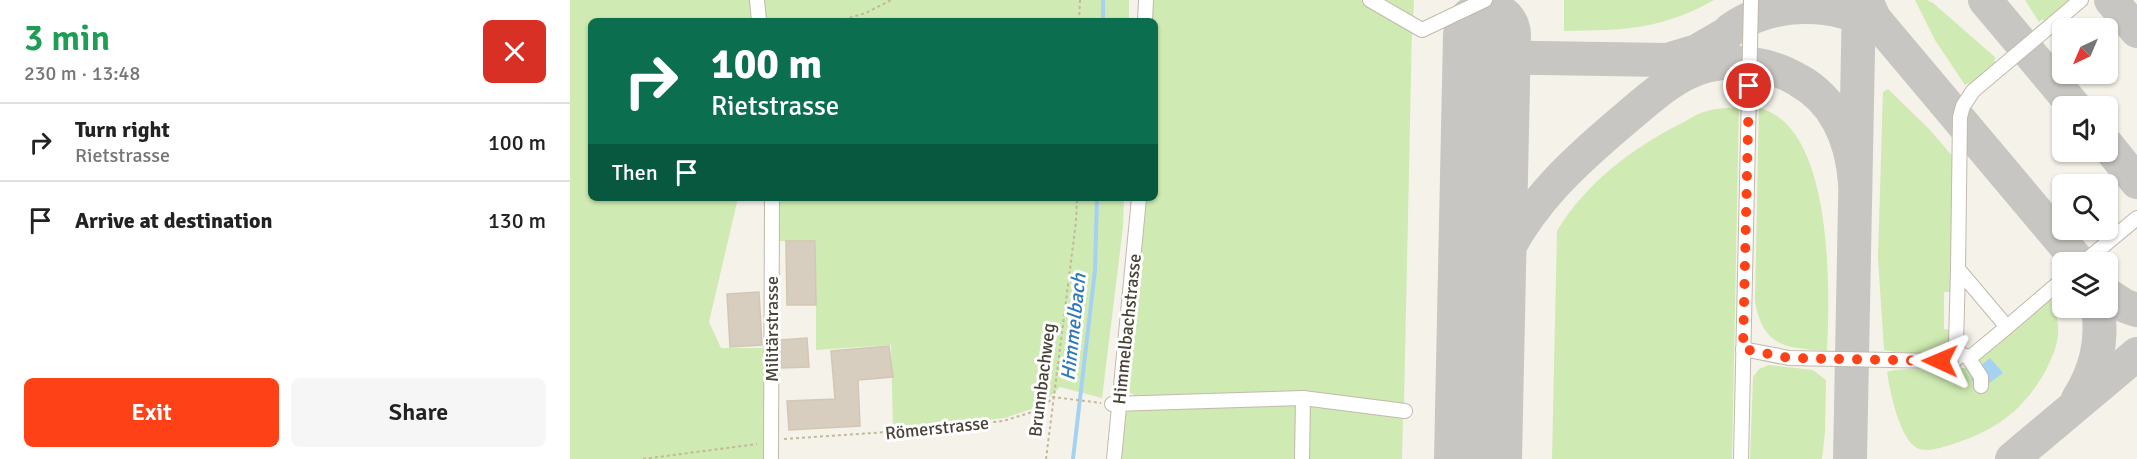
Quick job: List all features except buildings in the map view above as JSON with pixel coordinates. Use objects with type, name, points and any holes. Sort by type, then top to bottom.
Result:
[{"type":"street","points":[[757,0],[759,18]]},
{"type":"street","points":[[1145,18],[1146,0]]},
{"type":"street","points":[[1370,0],[1422,30],[1485,0]]},
{"type":"street","points":[[1741,459],[1751,0]]},
{"type":"street","points":[[1981,386],[1981,377],[1956,345],[1960,117],[1968,96],[1978,86],[2080,0]]},
{"type":"street","name":"Militärstrasse","points":[[771,459],[772,201]]},
{"type":"street","name":"Himmelbachstrasse","points":[[1114,459],[1116,404],[1139,201]]},
{"type":"street","points":[[2096,252],[2137,218]]},
{"type":"street","points":[[1958,269],[2007,327]]},
{"type":"street","points":[[1743,349],[1789,358],[1955,360],[1975,354],[2052,289]]},
{"type":"street","points":[[1116,404],[1303,399],[1405,411]]},
{"type":"street","points":[[1302,459],[1303,399]]},
{"type":"path","points":[[848,18],[866,13],[891,0]]},
{"type":"path","points":[[1079,18],[1080,0]]},
{"type":"path","name":"Brunnbachweg","points":[[1046,459],[1077,201]]},
{"type":"path","points":[[1053,397],[1095,402]]},
{"type":"path","name":"Römerstrasse","points":[[643,459],[729,449],[772,440],[897,432],[1004,421],[1042,409],[1053,397]]},
{"type":"green space","points":[[570,0],[1129,0],[1129,18],[588,18],[588,201],[737,201],[709,322],[721,348],[764,348],[764,459],[570,459]]},
{"type":"green space","points":[[1150,0],[1363,0],[1412,28],[1404,404],[1291,391],[1137,397],[1128,391],[1146,201],[1158,201],[1158,18],[1150,18]]},
{"type":"green space","points":[[1378,0],[1414,0],[1413,21]]},
{"type":"green space","points":[[1564,0],[1714,0],[1695,10],[1659,23],[1623,29],[1564,31]]},
{"type":"green space","points":[[1915,0],[1927,0],[1933,3],[1996,58],[1994,60],[1996,64],[1971,86],[1968,83],[1965,85],[1935,40]]},
{"type":"green space","points":[[2025,0],[2069,0],[2071,2],[2046,23],[2043,19],[2039,22]]},
{"type":"green space","points":[[1888,89],[1930,130],[1954,158],[1952,292],[1944,292],[1944,329],[1950,330],[1950,336],[1949,342],[1942,349],[1927,353],[1884,350],[1878,258],[1883,92]]},
{"type":"green space","points":[[1739,107],[1732,459],[1552,459],[1557,231],[1596,182],[1645,144],[1700,113]]},
{"type":"green space","points":[[1759,108],[1784,121],[1802,145],[1814,177],[1827,252],[1827,351],[1779,343],[1764,329],[1759,317],[1755,302]]},
{"type":"green space","points":[[777,201],[1124,201],[1123,227],[1102,398],[1060,387],[1040,406],[1005,418],[893,430],[891,345],[816,350],[816,241],[778,241]]},
{"type":"green space","points":[[2050,298],[2052,318],[2057,318],[2058,324],[2058,337],[2047,368],[2029,395],[2008,416],[1983,432],[1935,449],[1917,448],[1905,435],[1900,425],[1887,372],[1901,369],[1968,368],[1971,369],[1981,391],[1989,385],[1977,359]]},
{"type":"green space","points":[[1769,365],[1813,370],[1826,380],[1822,459],[1750,459],[1753,377],[1759,369]]},
{"type":"green space","points":[[1318,404],[1403,418],[1402,459],[1306,459],[1307,405]]},
{"type":"green space","points":[[1298,405],[1299,459],[1120,459],[1125,414],[1132,409]]},
{"type":"water","points":[[1990,358],[2003,373],[1980,390],[1971,379],[1973,377],[1971,374]]},
{"type":"waterway","name":"Himmelbach","points":[[1103,0],[1103,18]]},
{"type":"waterway","name":"Himmelbach","points":[[1073,459],[1095,270],[1097,201]]},
{"type":"taxiway","points":[[1850,459],[1859,0]]},
{"type":"taxiway","points":[[1866,0],[1874,18],[2071,252]]},
{"type":"taxiway","points":[[1985,0],[2066,96]]},
{"type":"taxiway","points":[[2111,0],[2137,31]]},
{"type":"taxiway","points":[[1730,30],[1765,13],[1803,7],[1842,11],[1877,26]]},
{"type":"taxiway","points":[[1486,57],[1667,60],[1697,51],[1728,33]]},
{"type":"taxiway","points":[[1480,367],[1483,328],[1491,290],[1500,265],[1524,222],[1554,184],[1589,150],[1654,95],[1673,81],[1694,70],[1717,64],[1753,64],[1788,74],[1811,89],[1823,99],[1840,124],[1850,152],[1855,183]]},
{"type":"taxiway","points":[[2118,158],[2137,182]]},
{"type":"taxiway","points":[[2118,301],[2137,310]]},
{"type":"taxiway","points":[[2078,399],[2097,355],[2100,332],[2099,318]]},
{"type":"taxiway","points":[[2012,459],[2137,354]]},
{"type":"runway","points":[[1478,459],[1487,35]]},
{"type":"route","points":[[1749,86],[1743,349],[1789,358],[1940,361]]}]
